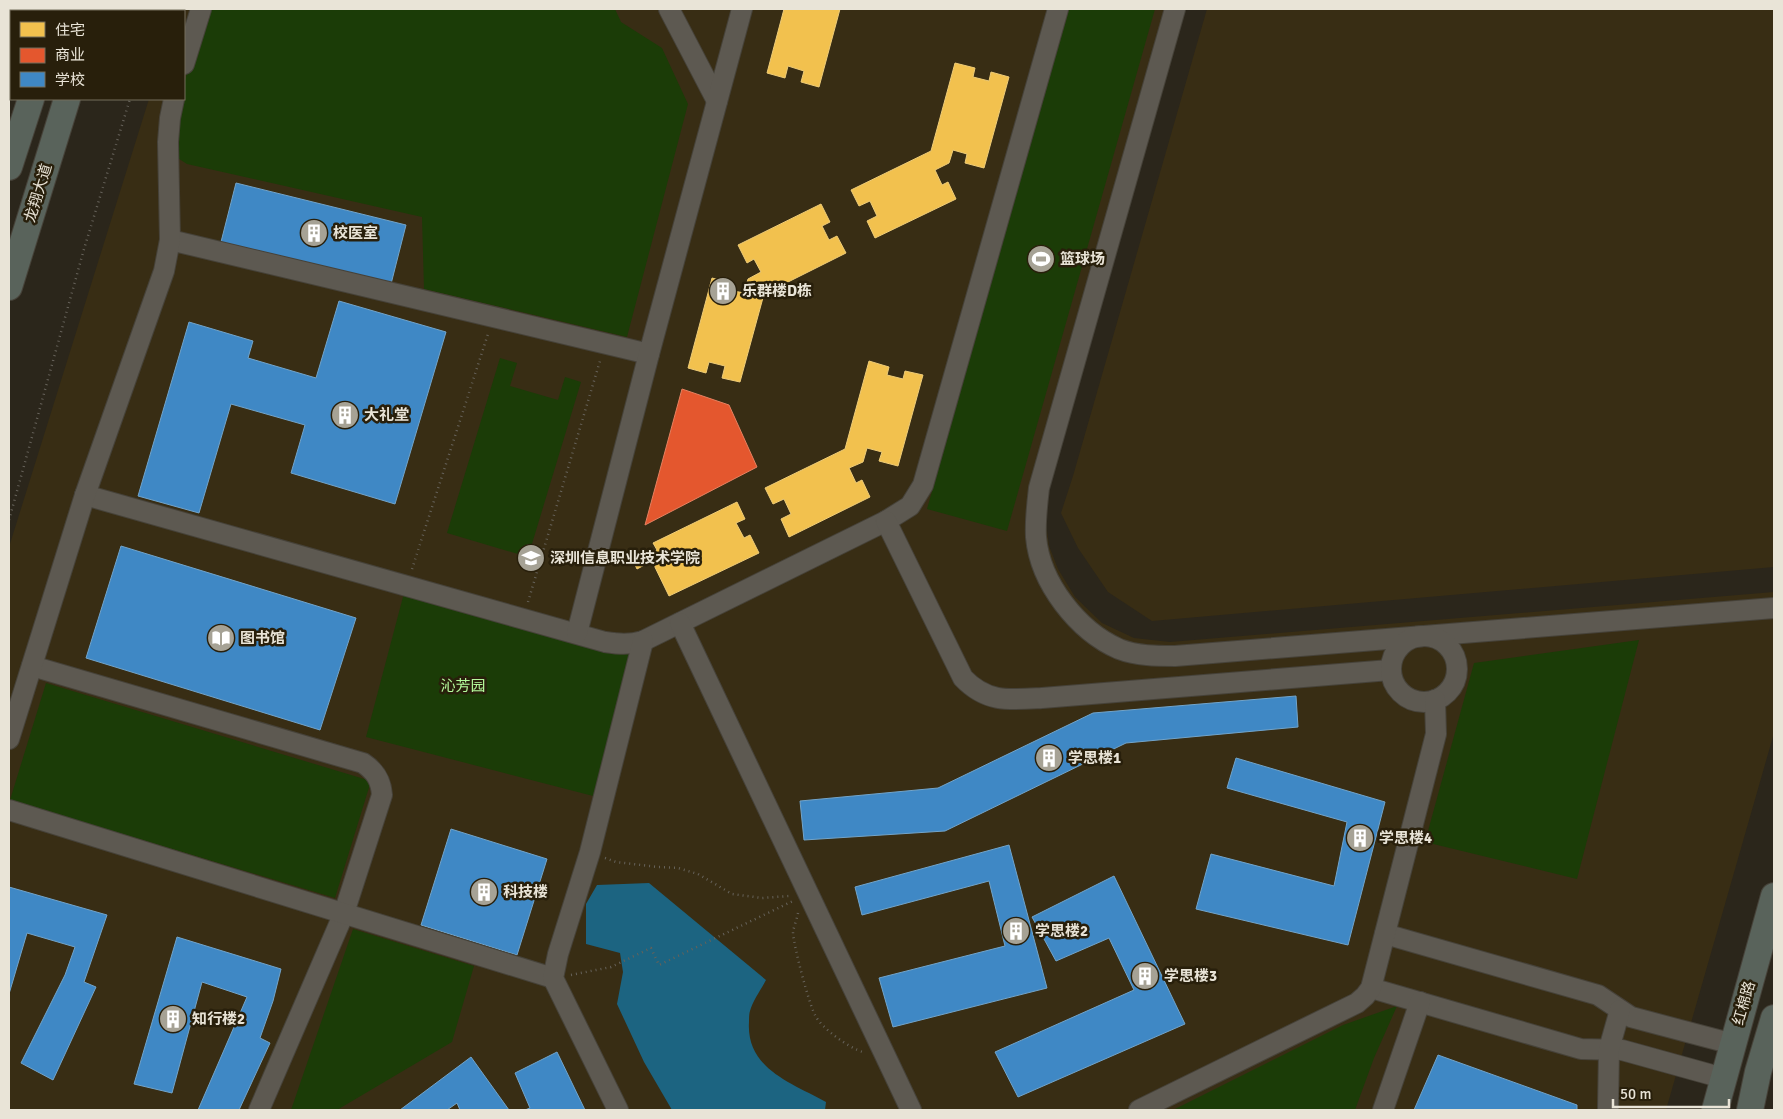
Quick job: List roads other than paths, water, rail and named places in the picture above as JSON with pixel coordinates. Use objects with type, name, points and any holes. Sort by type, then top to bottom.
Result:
[{"type":"main road","points":[[9,168],[32,100]]},
{"type":"main road","name":"龙翔大道","points":[[9,287],[67,100]]},
{"type":"main road","name":"红棉路","points":[[1715,1110],[1774,896]]},
{"type":"main road","points":[[1750,1110],[1758,1072],[1774,1018]]},
{"type":"street","points":[[185,61],[201,9]]},
{"type":"street","points":[[669,9],[717,101]]},
{"type":"street","points":[[577,633],[742,9]]},
{"type":"street","points":[[85,495],[618,644],[643,641],[886,521],[910,506],[923,484],[1058,9]]},
{"type":"street","points":[[1175,9],[1039,488],[1036,539],[1042,562],[1066,606],[1081,624],[1100,638],[1120,649],[1146,656],[1175,656],[1774,608]]},
{"type":"street","points":[[9,739],[17,684],[32,666],[85,495],[164,272],[170,240],[168,142],[174,100]]},
{"type":"street","points":[[170,240],[650,354]]},
{"type":"street","points":[[886,521],[963,678],[973,688],[985,695],[998,698],[1032,698],[1390,670]]},
{"type":"street","points":[[680,623],[911,1110]]},
{"type":"street","points":[[1422,636],[1433,637],[1442,641],[1450,648],[1455,657],[1457,668],[1456,678],[1452,687],[1445,695],[1435,700],[1420,702],[1405,697],[1398,690],[1392,680],[1390,670],[1396,651],[1403,643],[1412,638],[1422,636]]},
{"type":"street","points":[[618,1110],[553,978],[558,954],[590,852],[643,641]]},
{"type":"street","points":[[32,666],[363,762],[371,768],[381,785],[382,795],[344,913],[259,1110]]},
{"type":"street","points":[[1139,1110],[1357,1003],[1371,988],[1436,734],[1435,700]]},
{"type":"street","points":[[9,810],[553,978]]},
{"type":"street","points":[[1385,934],[1598,995],[1632,1016],[1733,1044]]},
{"type":"street","points":[[1371,988],[1582,1049],[1622,1050],[1724,1078]]},
{"type":"street","points":[[1383,1110],[1420,1002]]},
{"type":"street","points":[[1608,1110],[1609,1049],[1620,1010]]},
{"type":"water","points":[[649,883],[766,980],[749,1014],[750,1038],[755,1052],[763,1063],[786,1081],[826,1102],[825,1110],[672,1110],[644,1062],[617,1004],[623,972],[620,953],[586,944],[586,904],[597,885]]},
{"type":"place","name":"校医室","points":[[314,233]]},
{"type":"place","name":"篮球场","points":[[1041,259]]},
{"type":"place","name":"乐群楼D栋","points":[[723,291]]},
{"type":"place","name":"大礼堂","points":[[345,415]]},
{"type":"place","name":"深圳信息职业技术学院","points":[[531,558]]},
{"type":"place","name":"图书馆","points":[[221,638]]},
{"type":"place","name":"学思楼1","points":[[1049,758]]},
{"type":"place","name":"学思楼4","points":[[1360,838]]},
{"type":"place","name":"科技楼","points":[[484,892]]},
{"type":"place","name":"学思楼2","points":[[1016,931]]},
{"type":"place","name":"学思楼3","points":[[1145,976]]},
{"type":"place","name":"知行楼2","points":[[173,1019]]},
{"type":"park label","name":"沁芳园","points":[[463,686]]}]
